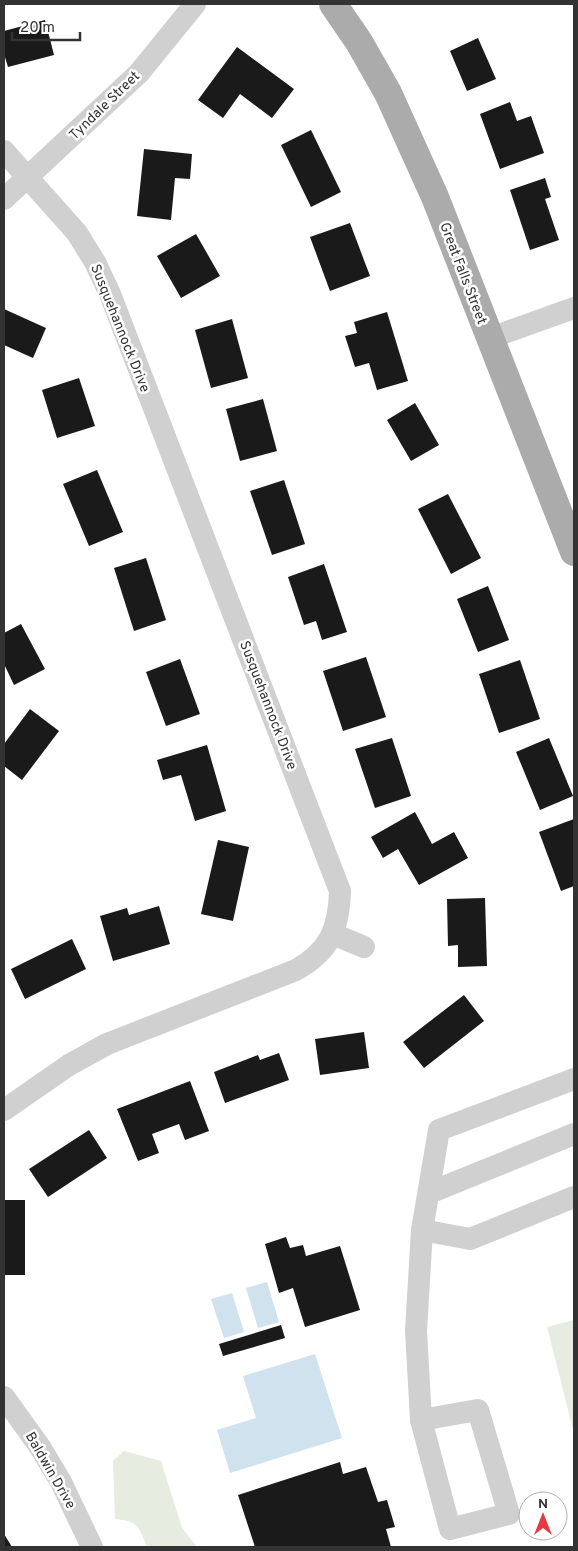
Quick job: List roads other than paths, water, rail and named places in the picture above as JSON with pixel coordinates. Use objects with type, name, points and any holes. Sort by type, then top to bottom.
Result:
[{"type":"main road","name":"Great Falls Street","points":[[333,4],[359,42],[388,93],[435,197],[574,552]]},
{"type":"street","name":"Tyndale Street","points":[[4,199],[139,73],[195,4]]},
{"type":"street","name":"Susquehannock Drive","points":[[4,151],[77,233],[95,262],[110,294],[340,891],[339,913],[333,934],[317,956],[307,964],[107,1044],[68,1065],[4,1110]]},
{"type":"street","points":[[490,338],[574,308]]},
{"type":"street","points":[[333,934],[364,947]]},
{"type":"street","points":[[421,1420],[478,1410],[508,1514],[450,1529],[421,1420],[416,1331],[422,1230],[438,1130],[574,1079]]},
{"type":"street","points":[[429,1193],[574,1134]]},
{"type":"street","points":[[422,1230],[470,1239],[574,1197]]},
{"type":"street","name":"Baldwin Drive","points":[[4,1397],[61,1482],[92,1547]]},
{"type":"water","points":[[267,1282],[279,1322],[258,1328],[246,1288]]},
{"type":"water","points":[[232,1293],[244,1332],[224,1338],[211,1299]]},
{"type":"water","points":[[315,1354],[342,1438],[230,1473],[217,1430],[256,1418],[243,1376]]}]
